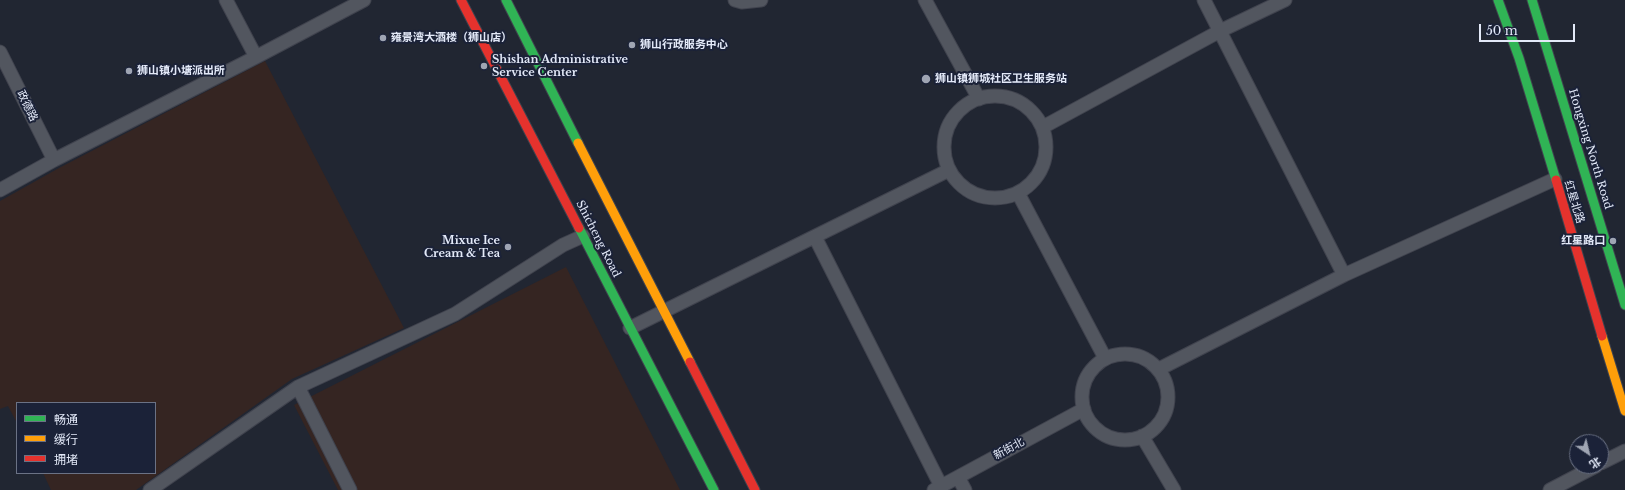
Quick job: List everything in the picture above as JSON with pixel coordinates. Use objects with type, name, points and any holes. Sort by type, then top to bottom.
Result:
[{"type":"street","points":[[226,0],[256,57]]},
{"type":"street","points":[[0,190],[54,160],[364,0]]},
{"type":"street","name":"Shicheng Road","points":[[461,0],[714,490]]},
{"type":"street","points":[[506,0],[755,490]]},
{"type":"street","points":[[735,0],[742,2],[761,0]]},
{"type":"street","points":[[925,0],[979,99]]},
{"type":"street","points":[[1204,0],[1344,275]]},
{"type":"street","points":[[1043,127],[1220,31],[1285,0]]},
{"type":"street","name":"红星北路","points":[[1498,0],[1519,58],[1625,411]]},
{"type":"street","name":"Hongxing North Road","points":[[1532,0],[1625,305]]},
{"type":"street","name":"政德路","points":[[0,52],[54,160]]},
{"type":"street","points":[[990,96],[1008,97],[1019,101],[1034,112],[1043,127],[1047,144],[1045,162],[1037,178],[1018,193],[992,199],[975,195],[960,185],[949,170],[944,153],[945,135],[948,126],[958,111],[973,101],[990,96]]},
{"type":"street","points":[[630,328],[949,170]]},
{"type":"street","points":[[1159,369],[1344,275],[1555,179]]},
{"type":"street","points":[[1018,193],[1105,358]]},
{"type":"street","points":[[150,490],[298,387],[455,314],[563,245],[583,236]]},
{"type":"street","points":[[815,237],[938,488]]},
{"type":"street","points":[[1119,354],[1134,354],[1147,359],[1159,369],[1166,382],[1169,396],[1166,411],[1158,424],[1142,436],[1135,439],[1120,440],[1106,435],[1094,426],[1085,414],[1082,399],[1084,384],[1093,368],[1105,358],[1119,354]]},
{"type":"street","points":[[298,387],[350,490]]},
{"type":"street","name":"新街北","points":[[938,488],[1084,409]]},
{"type":"street","points":[[1142,436],[1174,490]]},
{"type":"street","points":[[1609,459],[1625,451]]},
{"type":"street","points":[[1550,490],[1581,474]]},
{"type":"street","points":[[958,477],[965,490]]},
{"type":"shaded area","points":[[265,61],[404,328],[292,379],[136,490],[51,490],[43,474],[156,474],[156,402],[16,402],[16,421],[8,406],[0,409],[0,201],[59,168]]},
{"type":"shaded area","points":[[566,267],[680,490],[338,490],[294,405]]},
{"type":"traffic: fast","points":[[506,0],[578,143]]},
{"type":"traffic: fast","points":[[1498,0],[1519,58],[1556,180]]},
{"type":"traffic: fast","points":[[1532,0],[1625,305]]},
{"type":"traffic: fast","points":[[579,228],[714,490]]},
{"type":"traffic: slow","points":[[578,143],[690,362]]},
{"type":"traffic: slow","points":[[1602,336],[1625,411]]},
{"type":"traffic: jam","points":[[461,0],[579,228]]},
{"type":"traffic: jam","points":[[1556,180],[1602,336]]},
{"type":"traffic: jam","points":[[690,362],[755,490]]},
{"type":"place","name":"雍景湾大酒楼（狮山店）","points":[[383,38]]},
{"type":"place","name":"狮山行政服务中心","points":[[632,45]]},
{"type":"place","name":"Shishan Administrative Service Center","points":[[484,66]]},
{"type":"place","name":"狮山镇小塘派出所","points":[[129,71]]},
{"type":"place","name":"狮山镇狮城社区卫生服务站","points":[[926,79]]},
{"type":"place","name":"红星路口","points":[[1613,241]]},
{"type":"place","name":"Mixue Ice Cream & Tea","points":[[508,247]]}]
